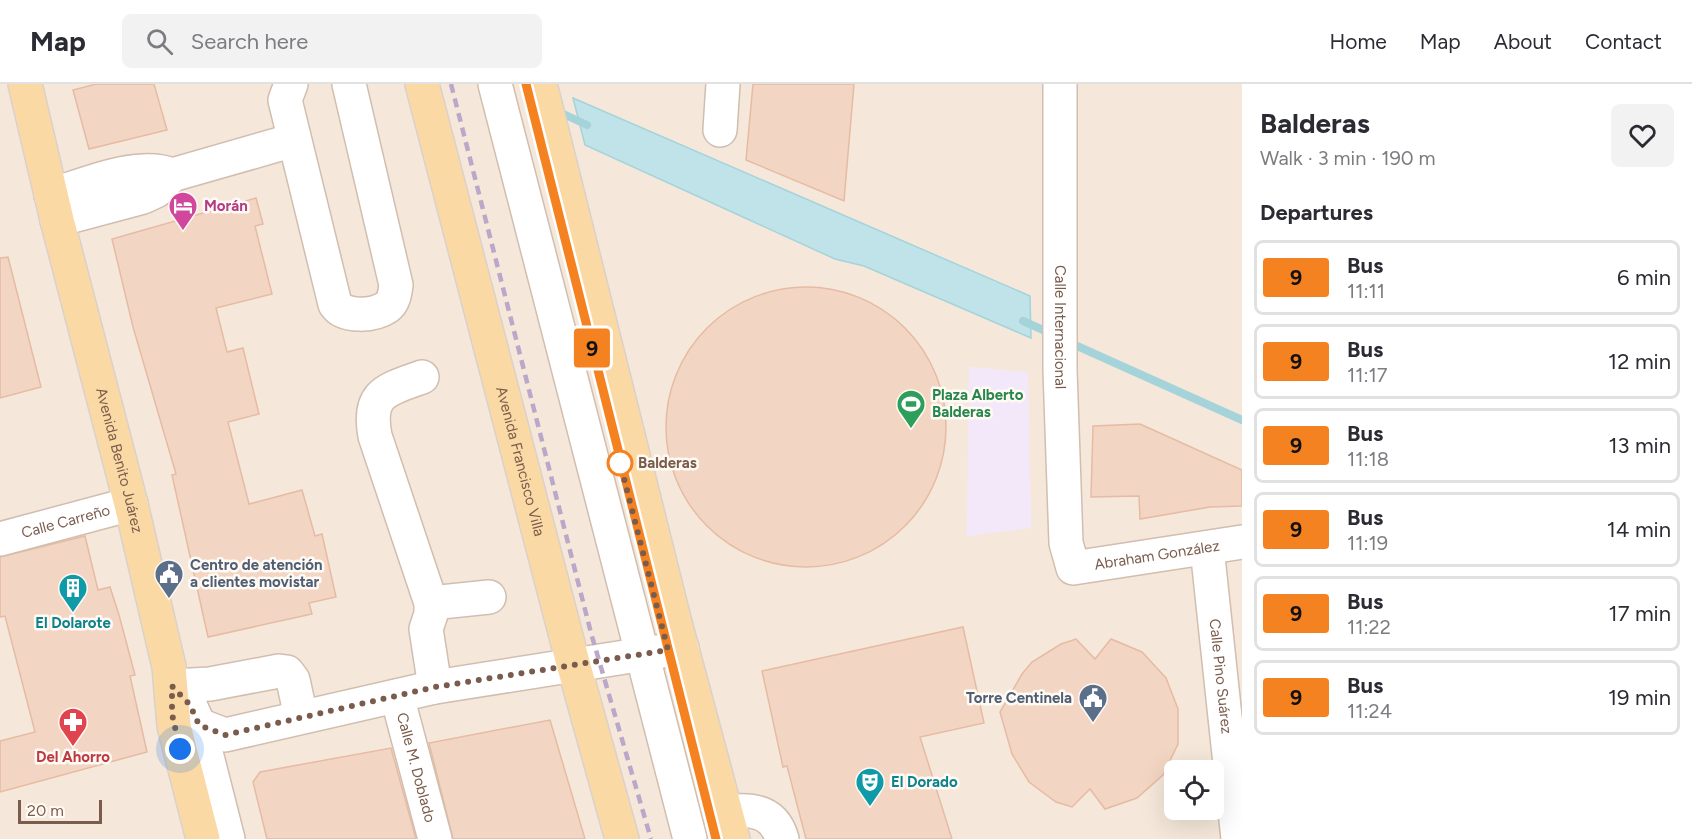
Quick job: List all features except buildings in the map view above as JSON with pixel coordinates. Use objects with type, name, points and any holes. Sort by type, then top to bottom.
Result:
[{"type":"main road","name":"Avenida Benito Juárez","points":[[25,84],[54,208],[131,504],[172,686],[174,726],[203,839]]},
{"type":"main road","points":[[540,84],[556,144],[663,651],[725,830]]},
{"type":"main road","name":"Avenida Francisco Villa","points":[[423,85],[573,663],[622,839]]},
{"type":"street","points":[[291,84],[285,100],[294,140],[335,304],[346,314],[387,307],[393,300],[396,285],[348,84]]},
{"type":"street","points":[[495,84],[663,651]]},
{"type":"street","points":[[526,84],[663,651],[690,839]]},
{"type":"street","points":[[720,130],[723,84]]},
{"type":"street","name":"Calle Internacional","points":[[1060,84],[1060,370],[1066,543],[1073,568]]},
{"type":"street","points":[[54,208],[144,197],[156,192],[172,175],[294,140]]},
{"type":"street","points":[[422,377],[388,389],[376,400],[371,416],[375,436],[431,603],[431,614],[426,629],[435,687]]},
{"type":"street","name":"Calle Carreño","points":[[0,539],[131,504]]},
{"type":"street","name":"Abraham González","points":[[1073,568],[1242,542]]},
{"type":"street","name":"Calle Pino Suárez","points":[[1207,548],[1238,839]]},
{"type":"street","points":[[431,603],[489,597]]},
{"type":"street","points":[[199,725],[225,735],[435,687],[573,663],[663,651]]},
{"type":"street","points":[[172,686],[210,684],[279,670],[287,672],[293,680],[301,717]]},
{"type":"street","points":[[172,686],[190,705],[199,725],[228,839]]},
{"type":"street","name":"Calle M. Doblado","points":[[397,696],[435,839]]},
{"type":"street","points":[[725,830],[745,809],[768,815],[778,826],[782,839]]},
{"type":"shaded area","points":[[0,84],[1242,84],[1242,839],[0,839]]},
{"type":"shaded area","points":[[969,367],[1028,372],[1031,528],[967,536]]},
{"type":"green space","name":"Plaza Alberto Balderas","points":[[784,288],[819,289],[854,295],[876,305],[898,321],[917,341],[930,363],[940,387],[945,412],[945,438],[940,464],[925,502],[910,522],[893,537],[860,555],[812,567],[768,562],[729,544],[698,516],[676,479],[666,437],[670,392],[696,341],[726,311],[751,298]],"holes":[[[802,362],[824,366],[840,373],[864,393],[874,413],[878,434],[874,456],[865,477],[849,494],[829,506],[805,512],[794,512],[767,504],[743,485],[733,469],[727,443],[732,409],[740,394],[765,373],[782,366]]]},
{"type":"water","points":[[573,98],[1030,296],[1031,338],[864,266],[835,259],[585,145]]},
{"type":"waterway","points":[[557,111],[587,125]]},
{"type":"waterway","points":[[1023,321],[1052,334]]},
{"type":"waterway","points":[[1066,341],[1242,420]]},
{"type":"railway","points":[[451,84],[591,633],[651,839]]},
{"type":"bus line","name":"9","points":[[526,84],[716,839]]},
{"type":"place","name":"Morán","points":[[183,232]]},
{"type":"place","name":"Plaza Alberto Balderas","points":[[911,430]]},
{"type":"place","name":"Balderas","points":[[620,463]]},
{"type":"place","name":"Centro de atención a clientes movistar","points":[[169,600]]},
{"type":"place","name":"El Dolarote","points":[[73,614]]},
{"type":"place","name":"Torre Centinela","points":[[1093,724]]},
{"type":"place","name":"Del Ahorro","points":[[73,748]]},
{"type":"place","name":"El Dorado","points":[[870,808]]},
{"type":"route","points":[[180,749],[172,714],[172,686],[190,705],[199,725],[217,734],[225,735],[435,687],[573,663],[668,650],[620,463]]}]
